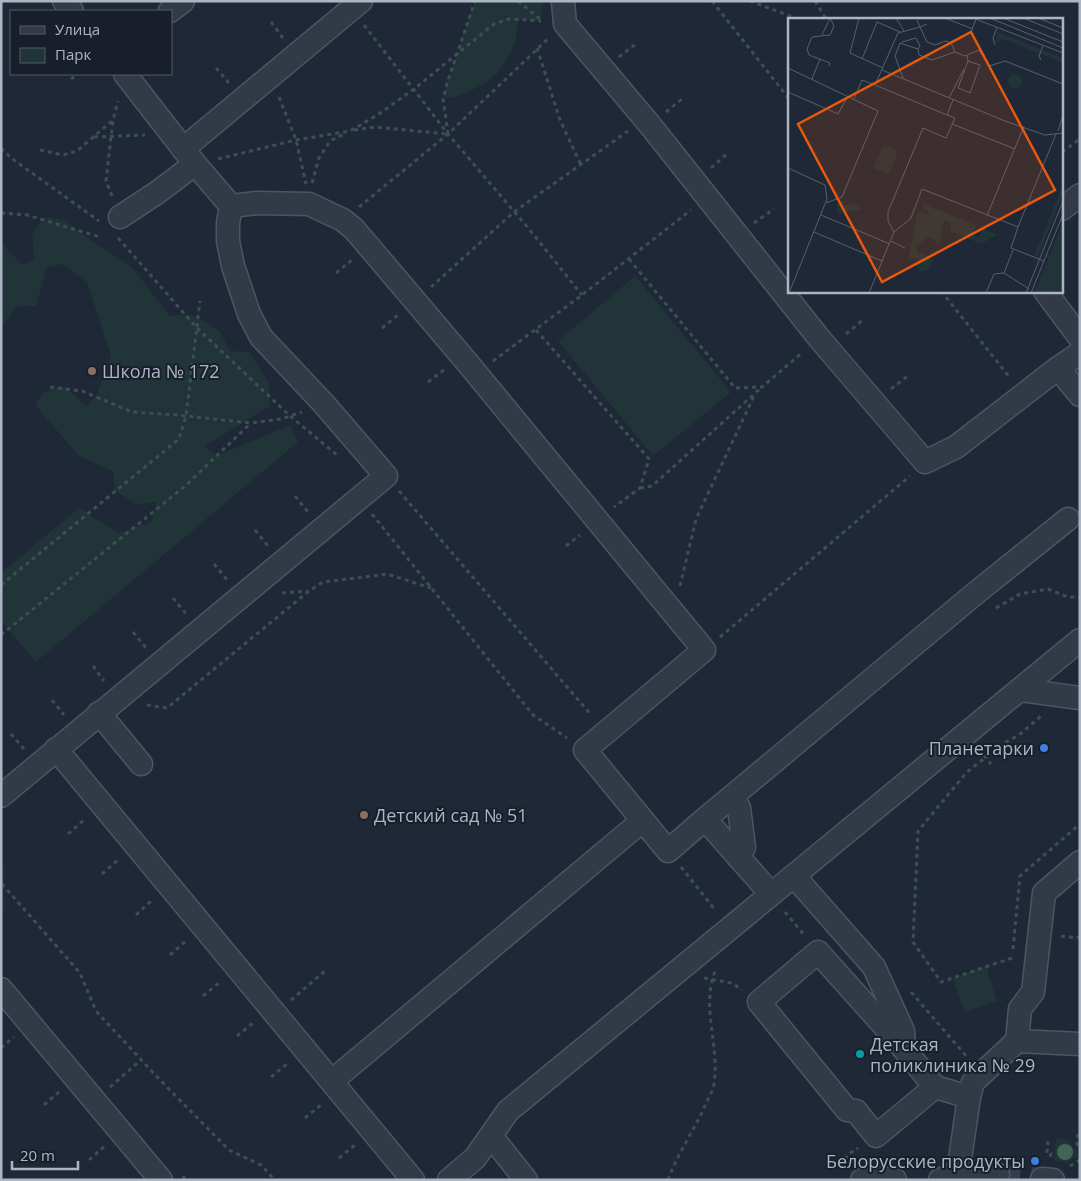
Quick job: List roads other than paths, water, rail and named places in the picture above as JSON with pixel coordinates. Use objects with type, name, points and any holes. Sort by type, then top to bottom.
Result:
[{"type":"lane","points":[[171,10],[183,1]]},
{"type":"lane","points":[[563,1],[561,28],[644,119],[819,338],[925,462],[956,447],[1080,353]]},
{"type":"lane","points":[[111,224],[158,192],[189,156],[271,75],[356,5]]},
{"type":"lane","points":[[126,75],[167,129],[231,206]]},
{"type":"lane","points":[[1064,207],[1080,195]]},
{"type":"lane","points":[[231,206],[309,199],[354,229],[704,650],[586,750],[668,851],[977,592],[1076,521]]},
{"type":"lane","points":[[1,796],[386,476],[324,404],[261,337],[249,314],[233,266],[228,241],[228,223],[231,206]]},
{"type":"lane","points":[[1046,292],[1080,338]]},
{"type":"lane","points":[[1058,368],[1080,395]]},
{"type":"lane","points":[[449,1180],[475,1158],[508,1111],[1080,640]]},
{"type":"lane","points":[[1021,690],[1072,697]]},
{"type":"lane","points":[[99,713],[141,764]]},
{"type":"lane","points":[[56,749],[413,1180]]},
{"type":"lane","points":[[733,797],[739,808],[744,847],[739,858]]},
{"type":"lane","points":[[705,819],[770,894]]},
{"type":"lane","points":[[332,1081],[642,821]]},
{"type":"lane","points":[[998,1175],[952,1178],[969,1097],[973,1082],[1017,1041],[1020,1009],[1032,992],[1044,893],[1080,862]]},
{"type":"lane","points":[[794,876],[874,967],[903,1031],[904,1050]]},
{"type":"lane","points":[[842,931],[759,1002],[847,1110],[856,1112],[876,1136],[935,1087]]},
{"type":"lane","points":[[818,952],[935,1087],[969,1097]]},
{"type":"lane","points":[[1,989],[161,1180]]},
{"type":"lane","points":[[1017,1041],[1080,1044]]},
{"type":"lane","points":[[491,1136],[526,1180]]},
{"type":"lane","points":[[851,1176],[895,1180]]},
{"type":"tunnel","points":[[998,1175],[1042,1179]]},
{"type":"place","name":"Школа № 172","points":[[92,371]]},
{"type":"place","name":"Планетарки","points":[[1044,748]]},
{"type":"place","name":"Детский сад № 51","points":[[364,815]]},
{"type":"place","name":"Детская поликлиника № 29","points":[[860,1054]]},
{"type":"place","name":"Белорусские продукты","points":[[1035,1161]]}]
